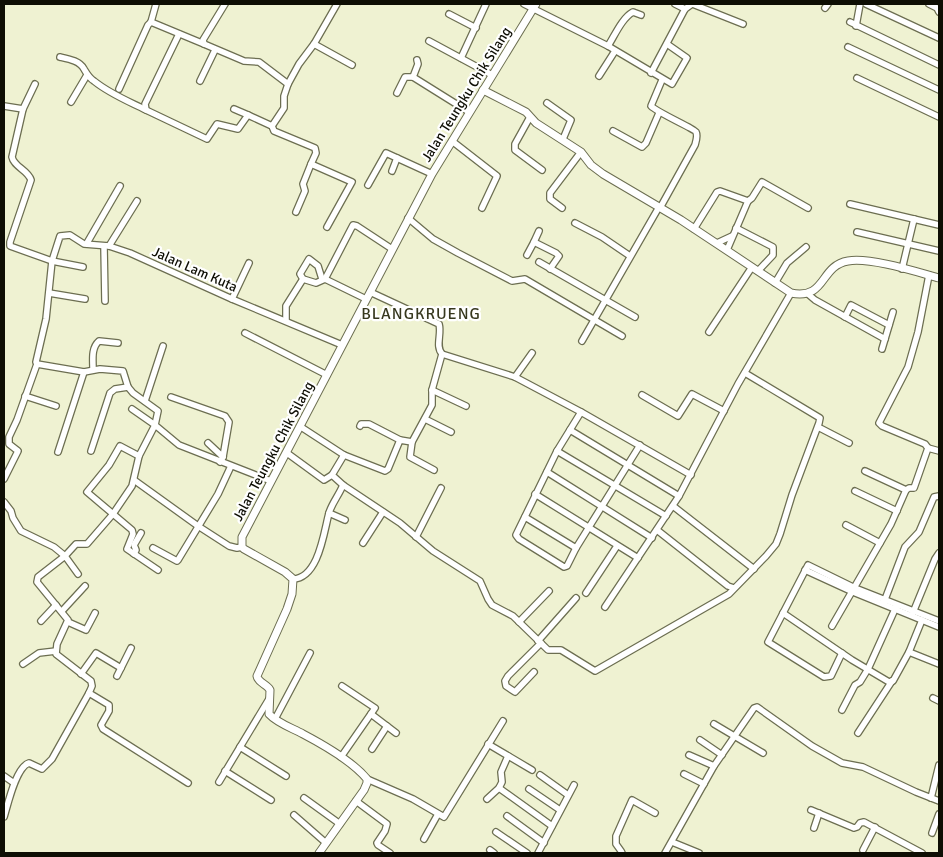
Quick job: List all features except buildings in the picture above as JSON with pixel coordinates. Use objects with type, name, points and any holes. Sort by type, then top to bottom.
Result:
[{"type":"street","points":[[119,89],[150,22],[156,4]]},
{"type":"street","points":[[204,44],[203,40],[225,4]]},
{"type":"street","points":[[272,126],[284,108],[284,96],[288,84],[337,5],[330,4]]},
{"type":"street","points":[[461,58],[486,4]]},
{"type":"street","points":[[524,4],[535,6],[608,46],[662,80],[673,84],[687,58],[686,55],[667,44]]},
{"type":"street","points":[[675,4],[684,9]]},
{"type":"street","points":[[651,73],[684,9],[692,4],[743,24]]},
{"type":"street","points":[[856,26],[860,4]]},
{"type":"street","points":[[866,4],[939,38]]},
{"type":"street","points":[[929,4],[938,8]]},
{"type":"street","name":"Jalan Teungku Chik Silang","points":[[242,547],[242,537],[270,481],[287,453],[408,218],[469,112],[535,6]]},
{"type":"street","points":[[608,46],[630,14],[634,12],[641,15]]},
{"type":"street","points":[[449,14],[476,28]]},
{"type":"street","points":[[150,22],[244,61],[259,62],[288,84]]},
{"type":"street","points":[[850,22],[939,65]]},
{"type":"street","points":[[146,110],[145,104],[179,34]]},
{"type":"street","points":[[429,41],[492,75]]},
{"type":"street","points":[[314,44],[352,65]]},
{"type":"street","points":[[848,47],[939,90]]},
{"type":"street","points":[[200,81],[215,50]]},
{"type":"street","points":[[598,76],[615,51]]},
{"type":"street","points":[[60,57],[81,65],[86,75],[117,96],[207,139],[217,124],[238,129],[248,115]]},
{"type":"street","points":[[413,78],[418,60]]},
{"type":"street","points":[[71,102],[86,75]]},
{"type":"street","points":[[397,93],[405,77],[413,78],[469,112]]},
{"type":"street","points":[[857,78],[939,117]]},
{"type":"street","points":[[582,341],[695,144],[697,136],[692,128],[659,113],[650,105],[662,80]]},
{"type":"street","points":[[35,84],[24,110],[12,159],[30,176],[31,180],[10,246],[52,261],[83,267]]},
{"type":"street","points":[[483,90],[521,109],[536,122],[581,152],[591,165],[603,174],[717,243],[775,283],[791,292],[808,294],[815,300],[885,339]]},
{"type":"street","points":[[547,103],[571,120],[563,139]]},
{"type":"street","points":[[4,106],[24,110]]},
{"type":"street","points":[[234,109],[272,126],[274,131],[315,148],[316,152],[303,184],[305,191],[296,212]]},
{"type":"street","points":[[613,131],[642,147],[646,143],[659,113]]},
{"type":"street","points":[[530,117],[514,147],[516,152],[542,170]]},
{"type":"street","points":[[452,141],[497,176],[482,208]]},
{"type":"street","points":[[562,208],[549,196],[581,152]]},
{"type":"street","points":[[368,185],[384,154],[388,153],[432,174]]},
{"type":"street","points":[[392,172],[397,158]]},
{"type":"street","points":[[311,164],[352,182],[327,227]]},
{"type":"street","points":[[727,250],[748,201],[762,182],[808,208]]},
{"type":"street","points":[[87,243],[120,186]]},
{"type":"street","points":[[694,229],[717,191],[748,201]]},
{"type":"street","points":[[105,301],[106,246],[138,201]]},
{"type":"street","points":[[850,204],[939,225]]},
{"type":"street","points":[[408,218],[433,239],[458,253],[512,281],[526,279],[622,336]]},
{"type":"street","points":[[902,269],[914,219]]},
{"type":"street","points":[[575,223],[602,237],[630,256]]},
{"type":"street","points":[[392,248],[357,226],[353,226],[323,279],[316,283],[303,279],[300,274],[310,259],[318,266],[323,279],[439,324],[441,331],[438,348],[442,354],[515,377],[581,412],[691,475]]},
{"type":"street","points":[[709,332],[755,269],[773,255],[772,247],[736,228]]},
{"type":"street","points":[[527,255],[539,232]]},
{"type":"street","points":[[857,232],[939,251]]},
{"type":"street","name":"Jalan Lam Kuta","points":[[52,261],[60,235],[70,235],[84,244],[106,246],[130,253],[232,300],[286,320],[342,345]]},
{"type":"street","points":[[717,243],[732,236]]},
{"type":"street","points":[[534,242],[558,254],[559,256],[550,269]]},
{"type":"street","points":[[775,283],[787,263],[806,247]]},
{"type":"street","points":[[4,479],[18,451],[9,444],[8,440],[18,420],[37,364],[46,319],[52,261]]},
{"type":"street","points":[[808,294],[835,267],[846,261],[867,261],[939,278]]},
{"type":"street","points":[[538,262],[635,317]]},
{"type":"street","points":[[232,300],[249,263]]},
{"type":"street","points":[[929,275],[918,332],[908,367],[879,423],[925,444],[928,448],[939,451]]},
{"type":"street","points":[[286,320],[286,306],[303,279]]},
{"type":"street","points":[[605,606],[679,496],[791,292]]},
{"type":"street","points":[[49,293],[85,299]]},
{"type":"street","points":[[845,317],[851,305],[889,325]]},
{"type":"street","points":[[882,349],[893,312]]},
{"type":"street","points":[[245,333],[327,375]]},
{"type":"street","points":[[93,370],[94,346],[96,343],[98,341],[118,343]]},
{"type":"street","points":[[145,401],[163,346]]},
{"type":"street","points":[[515,377],[532,353]]},
{"type":"street","points":[[434,470],[410,457],[412,442],[426,420],[433,402],[432,390],[442,354]]},
{"type":"street","points":[[37,364],[84,372],[100,368],[123,371],[128,388],[158,411],[155,425],[139,456],[134,480],[113,514],[91,540],[86,544],[76,544],[65,556],[37,579],[38,585],[62,611],[68,622],[87,630],[95,613]]},
{"type":"street","points":[[58,452],[84,372]]},
{"type":"street","points":[[332,475],[433,551],[480,581],[492,605],[504,610],[519,622],[548,651],[564,651],[595,670],[726,596],[776,544],[820,418],[745,373]]},
{"type":"street","points":[[91,451],[110,393],[115,390],[128,388]]},
{"type":"street","points":[[432,390],[466,406]]},
{"type":"street","points":[[642,395],[678,416],[692,394],[724,411]]},
{"type":"street","points":[[25,396],[56,406]]},
{"type":"street","points":[[171,397],[228,419],[222,460]]},
{"type":"street","points":[[132,408],[179,445],[222,460],[231,466],[270,481]]},
{"type":"street","points":[[581,412],[558,451],[516,533],[517,536],[564,567],[567,566],[576,548],[640,445]]},
{"type":"street","points":[[426,420],[451,432]]},
{"type":"street","points":[[360,426],[361,424],[369,424],[400,440],[412,442]]},
{"type":"street","points":[[301,426],[344,454],[387,470],[400,440]]},
{"type":"street","points":[[818,427],[849,443]]},
{"type":"street","points":[[570,430],[679,496]]},
{"type":"street","points":[[208,443],[222,460]]},
{"type":"street","points":[[139,456],[120,446],[108,465],[87,490],[93,498],[132,530],[133,534],[127,547],[158,570]]},
{"type":"street","points":[[865,471],[906,490],[914,488],[928,448]]},
{"type":"street","points":[[558,451],[666,516]]},
{"type":"street","points":[[287,453],[324,480],[332,475],[344,454]]},
{"type":"street","points":[[153,548],[178,561],[214,501],[231,466]]},
{"type":"street","points":[[547,472],[652,538]]},
{"type":"street","points":[[134,480],[198,526],[233,548],[242,547],[285,572],[293,581],[292,594],[257,676],[259,681],[269,688],[268,712],[270,716],[317,741],[367,779],[413,799],[444,816],[448,813],[503,721]]},
{"type":"street","points":[[293,581],[303,576],[320,553],[329,513],[343,485]]},
{"type":"street","points":[[416,537],[441,488]]},
{"type":"street","points":[[832,626],[897,512],[906,490]]},
{"type":"street","points":[[855,491],[897,512]]},
{"type":"street","points":[[536,494],[638,558]]},
{"type":"street","points":[[884,602],[905,547],[920,532],[934,497],[939,496]]},
{"type":"street","points":[[4,502],[21,531],[48,543],[65,556],[78,574]]},
{"type":"street","points":[[673,506],[754,569]]},
{"type":"street","points":[[363,543],[383,512]]},
{"type":"street","points":[[329,513],[345,520]]},
{"type":"street","points":[[525,517],[576,548]]},
{"type":"street","points":[[846,525],[880,542]]},
{"type":"street","points":[[657,530],[728,586],[734,588]]},
{"type":"street","points":[[134,554],[136,550],[134,545],[140,533]]},
{"type":"street","points":[[586,593],[618,546]]},
{"type":"street","points":[[913,614],[939,553]]},
{"type":"street","points":[[842,653],[831,676],[824,677],[769,644],[768,640],[805,570],[913,614],[939,621]]},
{"type":"street","points":[[62,611],[86,586]]},
{"type":"street","points":[[519,622],[549,591]]},
{"type":"street","points":[[534,672],[515,692],[504,684],[508,676],[576,598]]},
{"type":"street","points":[[41,621],[56,605]]},
{"type":"street","points":[[842,710],[855,685],[860,682],[868,670],[896,607]]},
{"type":"street","points":[[783,612],[868,670],[887,682],[892,682]]},
{"type":"street","points":[[913,614],[939,627]]},
{"type":"street","points":[[858,733],[892,682],[909,652],[922,620]]},
{"type":"street","points":[[4,817],[14,783],[26,763],[42,769],[52,759],[89,693],[91,683],[57,656],[57,644],[68,622]]},
{"type":"street","points":[[117,676],[131,648]]},
{"type":"street","points":[[23,664],[39,653],[56,651]]},
{"type":"street","points":[[909,652],[939,664]]},
{"type":"street","points":[[81,674],[96,653],[121,668]]},
{"type":"street","points":[[275,719],[310,653]]},
{"type":"street","points":[[341,758],[375,708],[342,686]]},
{"type":"street","points":[[89,693],[109,705],[110,712],[101,725],[103,730],[188,783]]},
{"type":"street","points":[[219,782],[270,697]]},
{"type":"street","points":[[665,853],[714,766],[754,708],[758,707],[812,746],[842,763],[862,768],[939,800]]},
{"type":"street","points":[[371,714],[396,733]]},
{"type":"street","points":[[714,724],[762,753]]},
{"type":"street","points":[[372,749],[387,726]]},
{"type":"street","points":[[700,740],[722,755]]},
{"type":"street","points":[[488,744],[532,770]]},
{"type":"street","points":[[240,747],[286,776]]},
{"type":"street","points":[[689,755],[714,766]]},
{"type":"street","points":[[487,799],[499,788],[502,782],[500,772],[508,756]]},
{"type":"street","points":[[931,798],[939,765]]},
{"type":"street","points":[[225,771],[272,800]]},
{"type":"street","points":[[684,774],[704,784]]},
{"type":"street","points":[[540,775],[568,795]]},
{"type":"street","points":[[4,776],[14,783]]},
{"type":"street","points":[[319,853],[356,801],[367,784],[367,779]]},
{"type":"street","points":[[538,853],[574,785]]},
{"type":"street","points":[[499,788],[552,826]]},
{"type":"street","points":[[529,789],[560,810]]},
{"type":"street","points":[[304,798],[340,824]]},
{"type":"street","points":[[622,853],[616,844],[616,836],[632,800],[655,813]]},
{"type":"street","points":[[356,801],[387,824],[378,843],[381,848],[390,853]]},
{"type":"street","points":[[810,810],[854,828],[862,822],[875,827],[922,853]]},
{"type":"street","points":[[814,828],[819,813]]},
{"type":"street","points":[[424,839],[438,814]]},
{"type":"street","points":[[932,833],[939,814]]},
{"type":"street","points":[[294,815],[326,844]]},
{"type":"street","points":[[506,816],[544,842]]},
{"type":"street","points":[[862,850],[875,827]]},
{"type":"street","points":[[496,832],[527,853]]},
{"type":"street","points":[[672,842],[700,853]]},
{"type":"district","name":"BLANGKRUENG","points":[[421,313]]}]
